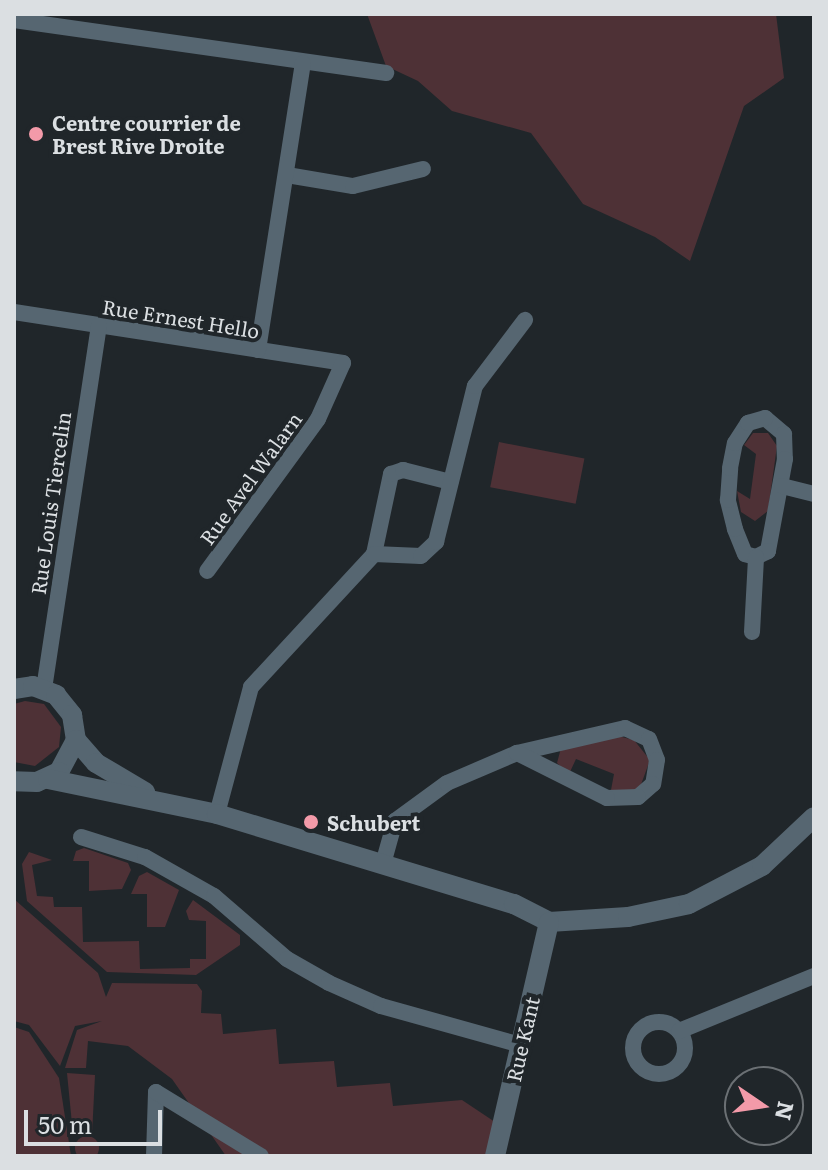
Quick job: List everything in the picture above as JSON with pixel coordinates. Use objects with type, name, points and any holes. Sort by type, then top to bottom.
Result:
[{"type":"street","points":[[14,20],[303,64],[386,73]]},
{"type":"street","points":[[258,350],[303,64]]},
{"type":"street","points":[[287,175],[353,186],[423,169]]},
{"type":"street","name":"Rue Ernest Hello","points":[[14,312],[343,363]]},
{"type":"street","points":[[374,554],[421,556],[436,542],[480,373],[525,320]]},
{"type":"street","name":"Rue Louis Tiercelin","points":[[44,689],[99,325]]},
{"type":"street","name":"Rue Avel Walarn","points":[[207,571],[318,419],[343,363]]},
{"type":"street","points":[[765,418],[784,434],[782,486],[768,551],[756,557],[745,554],[728,500],[735,443],[748,423],[765,418]]},
{"type":"street","points":[[217,814],[251,687],[374,554],[391,474],[403,470],[450,482]]},
{"type":"street","points":[[782,486],[814,494]]},
{"type":"street","points":[[752,632],[756,557]]},
{"type":"street","points":[[14,689],[44,689],[66,704],[76,740],[96,763],[155,798]]},
{"type":"street","points":[[383,864],[395,821],[447,783],[517,753],[625,728],[649,739],[657,760],[653,784],[638,797],[607,798],[517,753]]},
{"type":"street","points":[[48,779],[67,763],[76,740]]},
{"type":"street","points":[[14,781],[48,779],[155,798],[217,814],[514,904],[549,922],[628,917],[689,904],[762,866],[814,817]]},
{"type":"street","points":[[81,837],[145,857],[214,896],[287,959],[329,983],[381,1006],[521,1045]]},
{"type":"street","name":"Rue Kant","points":[[495,1156],[549,922]]},
{"type":"street","points":[[679,1031],[814,976]]},
{"type":"street","points":[[154,1156],[156,1092],[261,1156]]},
{"type":"shaded area","points":[[367,14],[776,14],[784,78],[744,106],[690,261],[655,237],[583,204],[531,133],[452,111],[418,81],[386,66]]},
{"type":"shaded area","points":[[753,433],[768,433],[777,446],[768,511],[755,521],[741,512],[737,491],[750,499],[756,454],[744,445]]},
{"type":"shaded area","points":[[499,442],[584,459],[576,504],[490,487]]},
{"type":"shaded area","points":[[25,701],[44,704],[61,727],[59,747],[35,766],[14,762],[14,704]]},
{"type":"shaded area","points":[[618,736],[634,740],[650,760],[639,790],[611,790],[614,774],[576,759],[569,774],[557,763],[561,748]]},
{"type":"shaded area","points":[[84,848],[128,863],[131,870],[122,889],[89,891],[89,861],[73,861],[76,851]]},
{"type":"shaded area","points":[[29,852],[52,860],[32,865],[37,896],[53,897],[54,907],[82,907],[83,942],[139,941],[140,969],[190,968],[190,959],[206,959],[206,921],[189,920],[186,911],[193,900],[240,935],[240,945],[196,975],[107,972],[27,901],[22,864]]},
{"type":"shaded area","points":[[147,872],[179,890],[165,927],[147,927],[147,894],[131,894],[139,876]]},
{"type":"shaded area","points":[[14,899],[98,973],[106,997],[112,983],[197,984],[202,991],[201,1013],[221,1014],[223,1034],[276,1029],[279,1064],[334,1061],[337,1087],[390,1083],[393,1106],[462,1100],[495,1122],[487,1156],[226,1156],[172,1079],[128,1046],[88,1041],[86,1068],[65,1068],[77,1030],[102,1021],[75,1026],[60,1066],[29,1025],[14,1021]]},
{"type":"shaded area","points":[[14,1027],[29,1032],[59,1078],[71,1156],[14,1156]]},
{"type":"shaded area","points":[[67,1073],[95,1075],[92,1135],[73,1134]]},
{"type":"shaded area","points":[[87,1136],[95,1140],[99,1148],[95,1156],[87,1160],[79,1156],[75,1148],[79,1140]]},
{"type":"place","name":"Centre courrier de Brest Rive Droite","points":[[36,134]]},
{"type":"place","name":"Schubert","points":[[311,822]]}]
